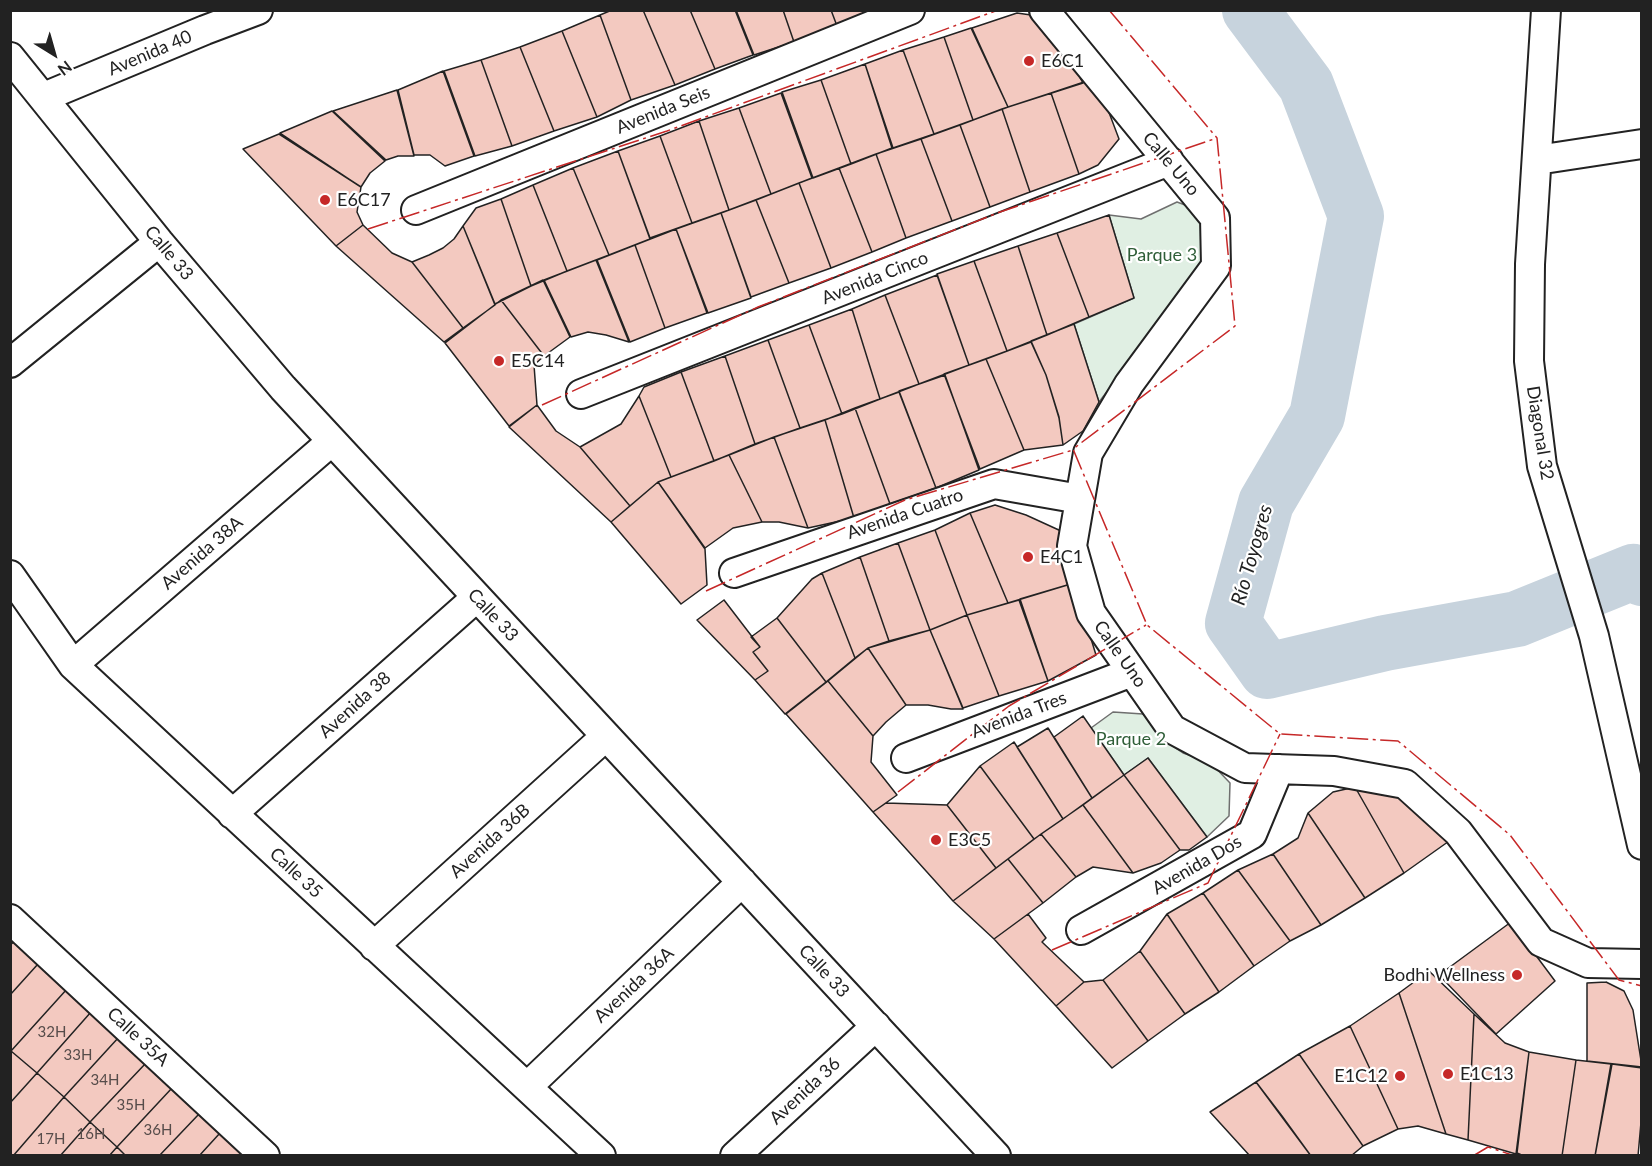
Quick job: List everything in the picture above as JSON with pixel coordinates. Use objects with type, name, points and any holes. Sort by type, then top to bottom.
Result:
[{"type":"street","name":"Avenida 40","points":[[44,97],[201,20],[258,10]]},
{"type":"street","name":"Avenida Seis","points":[[416,210],[910,10]]},
{"type":"street","name":"Calle Uno","points":[[1044,10],[1215,218],[1216,266],[1129,384],[1088,453],[1072,546],[1091,613],[1173,729],[1245,768],[1334,771],[1405,784],[1458,832],[1541,942],[1588,963],[1641,964]]},
{"type":"street","name":"Diagonal 32","points":[[1546,10],[1530,264],[1529,361],[1542,466],[1594,636],[1641,845]]},
{"type":"street","name":"Calle 33","points":[[10,57],[159,242],[283,388],[996,1155]]},
{"type":"street","points":[[1537,160],[1641,144]]},
{"type":"street","name":"Avenida Cinco","points":[[581,394],[1168,161]]},
{"type":"street","points":[[10,363],[159,242]]},
{"type":"street","name":"Avenida 38A","points":[[73,665],[332,441]]},
{"type":"street","name":"Avenida Cuatro","points":[[734,573],[994,484],[1080,499]]},
{"type":"street","name":"Calle 35","points":[[10,575],[73,665],[601,1155]]},
{"type":"street","name":"Avenida 38","points":[[232,814],[477,597]]},
{"type":"street","name":"Avenida Tres","points":[[906,758],[1132,672]]},
{"type":"street","name":"Avenida 36B","points":[[374,946],[606,736]]},
{"type":"street","name":"Avenida Dos","points":[[1081,930],[1252,834],[1279,769]]},
{"type":"street","name":"Avenida 36A","points":[[527,1087],[742,882]]},
{"type":"street","name":"Calle 35A","points":[[10,919],[265,1155]]},
{"type":"street","name":"Avenida 36","points":[[735,1155],[876,1026]]},
{"type":"green space","name":"Parque 3","points":[[1177,202],[1212,215],[1220,244],[1099,402],[1074,324],[1134,298],[1109,215],[1141,219]]},
{"type":"green space","name":"Parque 2","points":[[1113,712],[1143,714],[1171,745],[1183,753],[1210,762],[1230,783],[1229,816],[1207,837],[1148,758],[1124,775],[1091,728]]},
{"type":"building","points":[[612,10],[643,10],[675,85],[631,100],[600,15]]},
{"type":"building","points":[[643,10],[690,10],[715,69],[675,85]]},
{"type":"building","points":[[690,10],[735,10],[753,55],[715,69]]},
{"type":"building","points":[[736,10],[783,10],[794,42],[754,55]]},
{"type":"building","points":[[783,10],[831,10],[837,26],[794,42]]},
{"type":"building","points":[[831,10],[879,10],[837,26]]},
{"type":"building","name":"E6C1","points":[[1017,13],[1031,15],[1059,40],[1083,83],[1008,107],[972,28]]},
{"type":"building","points":[[600,15],[631,100],[597,117],[562,31]]},
{"type":"building","points":[[971,28],[1008,107],[973,120],[944,37]]},
{"type":"building","points":[[562,31],[597,117],[554,131],[520,47]]},
{"type":"building","points":[[944,37],[973,120],[934,134],[903,50]]},
{"type":"building","points":[[520,47],[554,131],[512,146],[481,60]]},
{"type":"building","points":[[903,50],[934,134],[893,148],[865,64]]},
{"type":"building","points":[[481,60],[512,146],[475,156],[444,71]]},
{"type":"building","points":[[865,64],[892,148],[851,164],[821,80]]},
{"type":"building","points":[[443,71],[474,156],[445,166],[430,155],[414,155],[398,90]]},
{"type":"building","points":[[1096,78],[1119,139],[1098,165],[1079,174],[1051,93]]},
{"type":"building","points":[[821,80],[851,164],[813,178],[782,92]]},
{"type":"building","points":[[397,90],[414,156],[398,156],[386,160],[333,111]]},
{"type":"building","points":[[781,93],[812,178],[771,194],[739,108]]},
{"type":"building","points":[[1051,93],[1079,174],[1030,192],[1002,109]]},
{"type":"building","points":[[739,108],[771,194],[729,210],[699,121]]},
{"type":"building","points":[[1002,109],[1030,192],[990,207],[960,125]]},
{"type":"building","points":[[332,111],[385,161],[370,173],[361,187],[280,133]]},
{"type":"building","points":[[699,121],[729,210],[692,223],[660,136]]},
{"type":"building","points":[[960,125],[990,207],[952,221],[921,139]]},
{"type":"building","name":"E6C17","points":[[279,134],[361,187],[357,212],[363,225],[336,246],[243,149]]},
{"type":"building","points":[[660,136],[692,223],[650,238],[618,151]]},
{"type":"building","points":[[921,139],[952,221],[906,238],[876,154]]},
{"type":"building","points":[[618,151],[650,239],[609,255],[573,168]]},
{"type":"building","points":[[876,154],[906,238],[872,252],[839,168]]},
{"type":"building","points":[[573,168],[609,255],[567,271],[533,185]]},
{"type":"building","points":[[839,168],[872,252],[831,268],[799,183]]},
{"type":"building","points":[[799,183],[831,268],[789,283],[756,200]]},
{"type":"building","points":[[533,185],[567,271],[531,286],[501,199]]},
{"type":"building","points":[[501,199],[531,286],[495,304],[463,226],[476,208]]},
{"type":"building","points":[[756,200],[789,283],[751,297],[721,213]]},
{"type":"building","points":[[721,213],[751,298],[708,313],[676,229]]},
{"type":"building","points":[[1109,215],[1134,298],[1089,317],[1057,233]]},
{"type":"building","points":[[363,225],[392,253],[412,262],[463,328],[444,342],[336,246]]},
{"type":"building","points":[[463,226],[495,305],[463,328],[412,262],[443,248],[454,239]]},
{"type":"building","points":[[676,229],[707,313],[665,328],[635,245]]},
{"type":"building","points":[[1057,233],[1089,317],[1047,335],[1018,246]]},
{"type":"building","points":[[635,245],[665,328],[630,342],[597,260]]},
{"type":"building","points":[[1018,246],[1047,335],[1007,351],[974,261]]},
{"type":"building","points":[[596,260],[629,342],[588,332],[571,337],[544,280]]},
{"type":"building","points":[[974,261],[1007,351],[969,365],[937,274]]},
{"type":"building","points":[[937,275],[969,365],[919,384],[885,295]]},
{"type":"building","points":[[543,280],[570,337],[544,356],[501,300]]},
{"type":"building","points":[[885,295],[919,384],[880,399],[852,309]]},
{"type":"building","name":"E5C14","points":[[501,300],[544,356],[534,365],[537,405],[509,426],[445,343]]},
{"type":"building","points":[[852,309],[880,399],[842,414],[809,325]]},
{"type":"building","points":[[1074,324],[1099,402],[1083,431],[1063,445],[1059,417],[1046,375],[1031,341]]},
{"type":"building","points":[[809,325],[842,414],[800,428],[768,340]]},
{"type":"building","points":[[768,340],[800,428],[755,444],[725,356]]},
{"type":"building","points":[[1031,342],[1046,375],[1059,418],[1063,445],[1024,450],[986,359]]},
{"type":"building","points":[[725,356],[755,444],[714,461],[681,372]]},
{"type":"building","points":[[986,359],[1024,450],[980,469],[944,374]]},
{"type":"building","points":[[681,372],[714,461],[671,477],[639,396],[644,387]]},
{"type":"building","points":[[945,375],[979,470],[936,488],[899,391]]},
{"type":"building","points":[[899,392],[936,488],[890,504],[855,408]]},
{"type":"building","points":[[639,396],[671,477],[658,482],[630,506],[580,447],[621,424]]},
{"type":"building","points":[[537,405],[556,431],[580,447],[630,506],[611,522],[509,427]]},
{"type":"building","points":[[855,408],[890,504],[854,518],[825,420]]},
{"type":"building","points":[[825,420],[854,518],[808,528],[774,437]]},
{"type":"building","points":[[774,437],[808,528],[779,522],[762,522],[729,455]]},
{"type":"building","points":[[729,455],[762,522],[733,528],[705,548],[658,482]]},
{"type":"building","points":[[658,482],[705,549],[707,585],[681,604],[611,522]]},
{"type":"building","name":"E4C1","points":[[995,505],[1026,515],[1061,531],[1074,583],[1008,603],[970,513]]},
{"type":"building","points":[[970,513],[1008,603],[967,615],[935,530]]},
{"type":"building","points":[[935,530],[967,615],[930,630],[898,543]]},
{"type":"building","points":[[898,543],[930,630],[889,641],[860,557]]},
{"type":"building","points":[[860,557],[889,641],[868,648],[855,658],[822,573]]},
{"type":"building","points":[[822,573],[855,658],[826,682],[777,618],[812,579]]},
{"type":"building","points":[[1074,583],[1096,655],[1048,681],[1020,599]]},
{"type":"building","points":[[724,600],[760,647],[753,652],[768,671],[755,680],[697,620]]},
{"type":"building","points":[[1019,600],[1048,681],[999,696],[967,615]]},
{"type":"building","points":[[967,615],[999,696],[963,708],[930,630]]},
{"type":"building","points":[[777,618],[826,682],[785,714],[755,680],[768,671],[753,652],[760,647],[751,637]]},
{"type":"building","points":[[930,630],[963,709],[906,705],[868,648]]},
{"type":"building","points":[[868,648],[906,705],[873,736],[828,681]]},
{"type":"building","points":[[828,681],[873,736],[871,762],[897,795],[873,812],[786,714]]},
{"type":"building","points":[[1083,716],[1124,775],[1092,798],[1054,737]]},
{"type":"building","points":[[1048,728],[1092,798],[1063,819],[1017,747]]},
{"type":"building","points":[[1014,742],[1063,819],[1034,839],[980,766]]},
{"type":"building","points":[[1148,758],[1207,837],[1189,850],[1180,850],[1124,775]]},
{"type":"building","points":[[980,766],[1034,839],[996,868],[947,805]]},
{"type":"building","points":[[1124,775],[1180,850],[1161,863],[1133,873],[1083,805]]},
{"type":"building","points":[[1355,787],[1404,873],[1365,898],[1308,813],[1333,792]]},
{"type":"building","points":[[1355,787],[1376,789],[1424,804],[1452,839],[1404,873]]},
{"type":"building","name":"E3C5","points":[[886,803],[947,805],[996,868],[953,901],[873,812]]},
{"type":"building","points":[[1083,805],[1133,873],[1093,867],[1076,877],[1041,834]]},
{"type":"building","points":[[1308,813],[1365,898],[1321,925],[1273,854],[1298,838]]},
{"type":"building","points":[[1041,834],[1076,877],[1043,903],[1008,859]]},
{"type":"building","points":[[1273,854],[1321,925],[1290,941],[1238,870]]},
{"type":"building","points":[[1008,859],[1043,903],[994,939],[953,901]]},
{"type":"building","points":[[1238,870],[1290,941],[1254,966],[1203,893]]},
{"type":"building","points":[[1203,893],[1254,966],[1219,992],[1167,914]]},
{"type":"building","points":[[1028,914],[1046,938],[1042,942],[1084,982],[1056,1006],[994,939]]},
{"type":"building","points":[[1167,914],[1219,992],[1185,1014],[1140,951]]},
{"type":"building","name":"Bodhi Wellness","points":[[1511,922],[1555,981],[1496,1034],[1439,975]]},
{"type":"building","points":[[14,942],[38,964],[10,995],[10,945]]},
{"type":"building","points":[[1140,951],[1185,1014],[1148,1041],[1103,980]]},
{"type":"building","points":[[38,964],[67,989],[11,1051],[10,995]]},
{"type":"building","name":"E1C13","points":[[1429,971],[1474,1014],[1468,1140],[1446,1134],[1399,993]]},
{"type":"building","points":[[1103,980],[1148,1041],[1112,1068],[1056,1006],[1084,982]]},
{"type":"building","points":[[1606,982],[1624,991],[1633,1010],[1642,1067],[1587,1061],[1587,983]]},
{"type":"building","points":[[67,989],[91,1012],[37,1073],[11,1051]]},
{"type":"building","name":"E1C12","points":[[1399,993],[1446,1134],[1418,1126],[1398,1129],[1350,1026]]},
{"type":"building","points":[[91,1012],[119,1037],[64,1097],[37,1073]]},
{"type":"building","points":[[1474,1014],[1505,1043],[1529,1052],[1516,1154],[1468,1140]]},
{"type":"building","points":[[1350,1026],[1398,1129],[1363,1146],[1299,1054]]},
{"type":"building","points":[[119,1037],[146,1063],[90,1122],[64,1097]]},
{"type":"building","points":[[10,1052],[37,1073],[10,1103]]},
{"type":"building","points":[[1529,1052],[1576,1060],[1562,1156],[1524,1156],[1517,1153]]},
{"type":"building","points":[[1299,1054],[1363,1146],[1351,1156],[1311,1156],[1256,1082]]},
{"type":"building","points":[[1576,1060],[1611,1064],[1595,1156],[1562,1156]]},
{"type":"building","points":[[146,1063],[172,1088],[117,1147],[90,1122]]},
{"type":"building","points":[[1612,1064],[1642,1068],[1642,1111],[1638,1156],[1595,1156]]},
{"type":"building","points":[[37,1073],[64,1097],[13,1156],[10,1156],[10,1103]]},
{"type":"building","points":[[1256,1082],[1311,1156],[1250,1156],[1210,1112]]},
{"type":"building","points":[[172,1088],[199,1114],[159,1156],[126,1156],[117,1147]]},
{"type":"building","points":[[64,1097],[90,1122],[60,1156],[13,1156]]},
{"type":"building","points":[[199,1114],[220,1133],[199,1156],[159,1156]]},
{"type":"building","points":[[90,1122],[117,1147],[109,1156],[60,1156]]},
{"type":"building","points":[[220,1133],[244,1156],[199,1156]]},
{"type":"building","points":[[117,1147],[126,1156],[109,1156]]},
{"type":"waterway","name":"Río Toyogres","points":[[1250,10],[1306,85],[1356,216],[1317,416],[1266,503],[1233,623],[1267,671],[1385,643],[1517,619],[1633,572],[1642,578]]},
{"type":"power","points":[[368,229],[667,131],[998,10]]},
{"type":"power","points":[[1109,10],[1217,138],[1235,326],[1073,449],[1147,625],[1280,734],[1398,741],[1510,835],[1619,980],[1642,986]]},
{"type":"power","points":[[542,405],[758,307],[1000,212],[1217,138]]},
{"type":"power","points":[[706,591],[905,500],[1073,450]]},
{"type":"power","points":[[898,792],[1009,706],[1146,625]]},
{"type":"power","points":[[1052,950],[1208,883],[1280,734]]},
{"type":"power","points":[[1473,1156],[1488,1147],[1515,1156]]},
{"type":"place","name":"E6C1","points":[[1029,61]]},
{"type":"place","name":"E6C17","points":[[325,200]]},
{"type":"place","name":"E5C14","points":[[499,361]]},
{"type":"place","name":"E4C1","points":[[1028,557]]},
{"type":"place","name":"E3C5","points":[[936,840]]},
{"type":"place","name":"Bodhi Wellness","points":[[1517,975]]},
{"type":"place","name":"E1C13","points":[[1448,1074]]},
{"type":"place","name":"E1C12","points":[[1400,1076]]}]
